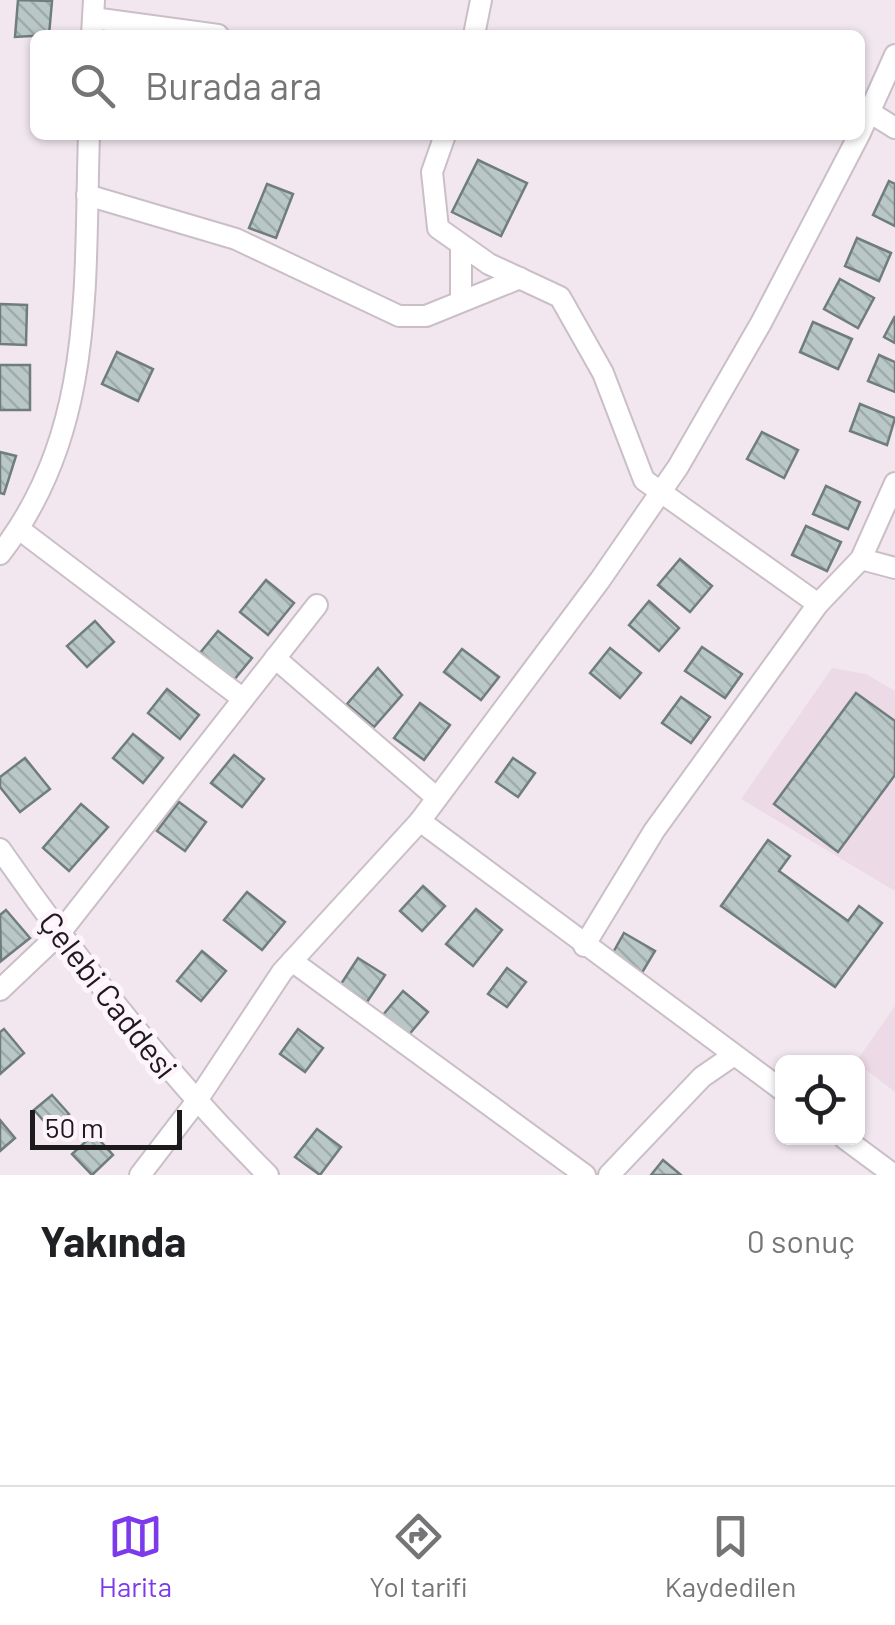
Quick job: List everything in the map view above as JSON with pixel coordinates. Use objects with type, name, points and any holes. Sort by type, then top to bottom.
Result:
[{"type":"street","points":[[475,30],[481,0]]},
{"type":"street","points":[[93,18],[181,30]]},
{"type":"street","points":[[865,124],[895,55]]},
{"type":"street","points":[[871,113],[895,128]]},
{"type":"street","points":[[0,554],[19,530],[51,470],[72,410],[83,303],[89,140]]},
{"type":"street","points":[[443,140],[432,172],[432,202],[438,228],[461,247],[560,297],[578,322],[603,373],[644,480],[818,604]]},
{"type":"street","points":[[140,1175],[196,1102],[292,961],[420,821],[660,494],[762,323],[857,140]]},
{"type":"street","points":[[87,195],[236,239],[399,316],[426,316],[520,278]]},
{"type":"street","points":[[461,247],[461,300]]},
{"type":"street","points":[[584,946],[654,831],[818,604],[861,559],[895,484]]},
{"type":"street","points":[[19,530],[242,698]]},
{"type":"street","points":[[861,559],[895,568]]},
{"type":"street","points":[[0,990],[59,934],[316,605]]},
{"type":"street","points":[[275,658],[437,798]]},
{"type":"street","points":[[420,821],[775,1085]]},
{"type":"street","name":"Çelebi Caddesi","points":[[0,849],[59,934],[196,1102],[268,1175]]},
{"type":"street","points":[[292,961],[585,1175]]},
{"type":"street","points":[[609,1175],[702,1077],[734,1055]]},
{"type":"street","points":[[853,1145],[894,1175]]},
{"type":"shaded area","points":[[832,668],[866,674],[895,691],[895,891],[741,799]]},
{"type":"shaded area","points":[[895,1006],[895,1092],[865,1069],[865,1055],[861,1055]]},
{"type":"building","points":[[18,0],[52,1],[49,30],[30,30],[30,36],[15,37]]},
{"type":"building","points":[[478,160],[527,183],[501,236],[452,212]]},
{"type":"building","points":[[889,181],[895,184],[895,226],[873,215]]},
{"type":"building","points":[[267,184],[293,194],[276,238],[249,228]]},
{"type":"building","points":[[857,238],[891,253],[879,281],[845,266]]},
{"type":"building","points":[[840,279],[874,298],[858,328],[824,309]]},
{"type":"building","points":[[0,304],[27,305],[26,345],[0,344]]},
{"type":"building","points":[[895,316],[895,343],[884,337]]},
{"type":"building","points":[[813,322],[852,339],[838,369],[800,352]]},
{"type":"building","points":[[117,352],[153,369],[138,401],[102,384]]},
{"type":"building","points":[[879,355],[895,362],[895,392],[868,381]]},
{"type":"building","points":[[0,365],[30,365],[30,410],[0,410]]},
{"type":"building","points":[[860,404],[895,418],[887,445],[850,431]]},
{"type":"building","points":[[762,432],[798,450],[784,478],[747,459]]},
{"type":"building","points":[[0,452],[16,456],[4,494],[0,493]]},
{"type":"building","points":[[826,486],[860,502],[848,529],[813,514]]},
{"type":"building","points":[[806,526],[841,542],[827,571],[792,555]]},
{"type":"building","points":[[680,559],[712,586],[690,612],[658,585]]},
{"type":"building","points":[[266,580],[294,603],[268,635],[240,612]]},
{"type":"building","points":[[649,601],[679,628],[659,651],[629,625]]},
{"type":"building","points":[[95,621],[114,642],[87,667],[67,646]]},
{"type":"building","points":[[218,631],[252,658],[229,686],[195,659]]},
{"type":"building","points":[[702,647],[742,674],[725,698],[685,671]]},
{"type":"building","points":[[610,648],[641,673],[620,698],[590,673]]},
{"type":"building","points":[[462,649],[499,677],[481,700],[444,672]]},
{"type":"building","points":[[378,668],[402,695],[374,727],[347,704]]},
{"type":"building","points":[[167,689],[199,715],[180,739],[148,713]]},
{"type":"building","points":[[856,693],[895,721],[895,775],[838,852],[774,804]]},
{"type":"building","points":[[681,697],[710,717],[691,743],[662,723]]},
{"type":"building","points":[[420,703],[450,725],[424,760],[394,738]]},
{"type":"building","points":[[133,734],[163,758],[143,783],[113,758]]},
{"type":"building","points":[[234,755],[264,779],[242,807],[211,783]]},
{"type":"building","points":[[25,758],[50,789],[20,812],[0,787],[0,777]]},
{"type":"building","points":[[513,758],[535,773],[518,797],[496,782]]},
{"type":"building","points":[[179,802],[206,822],[185,851],[157,831]]},
{"type":"building","points":[[81,804],[108,827],[69,871],[43,848]]},
{"type":"building","points":[[768,840],[790,856],[779,871],[848,921],[859,906],[882,923],[835,987],[721,906]]},
{"type":"building","points":[[423,886],[445,906],[422,931],[400,911]]},
{"type":"building","points":[[247,892],[285,922],[262,950],[224,920]]},
{"type":"building","points":[[476,909],[502,930],[473,966],[446,944]]},
{"type":"building","points":[[6,910],[30,938],[1,961],[0,915]]},
{"type":"building","points":[[624,933],[655,951],[640,976],[610,958]]},
{"type":"building","points":[[202,951],[226,971],[201,1001],[177,981]]},
{"type":"building","points":[[358,958],[385,975],[367,1002],[341,984]]},
{"type":"building","points":[[507,968],[526,982],[507,1007],[488,994]]},
{"type":"building","points":[[403,991],[428,1012],[407,1037],[382,1016]]},
{"type":"building","points":[[4,1029],[24,1053],[0,1074],[0,1032]]},
{"type":"building","points":[[298,1029],[323,1048],[305,1072],[280,1054]]},
{"type":"building","points":[[52,1095],[69,1114],[51,1129],[34,1110]]},
{"type":"building","points":[[0,1120],[15,1138],[0,1151]]},
{"type":"building","points":[[317,1129],[341,1147],[320,1175],[295,1157]]},
{"type":"building","points":[[94,1134],[113,1155],[92,1175],[72,1154]]},
{"type":"building","points":[[663,1160],[681,1175],[651,1175]]}]
